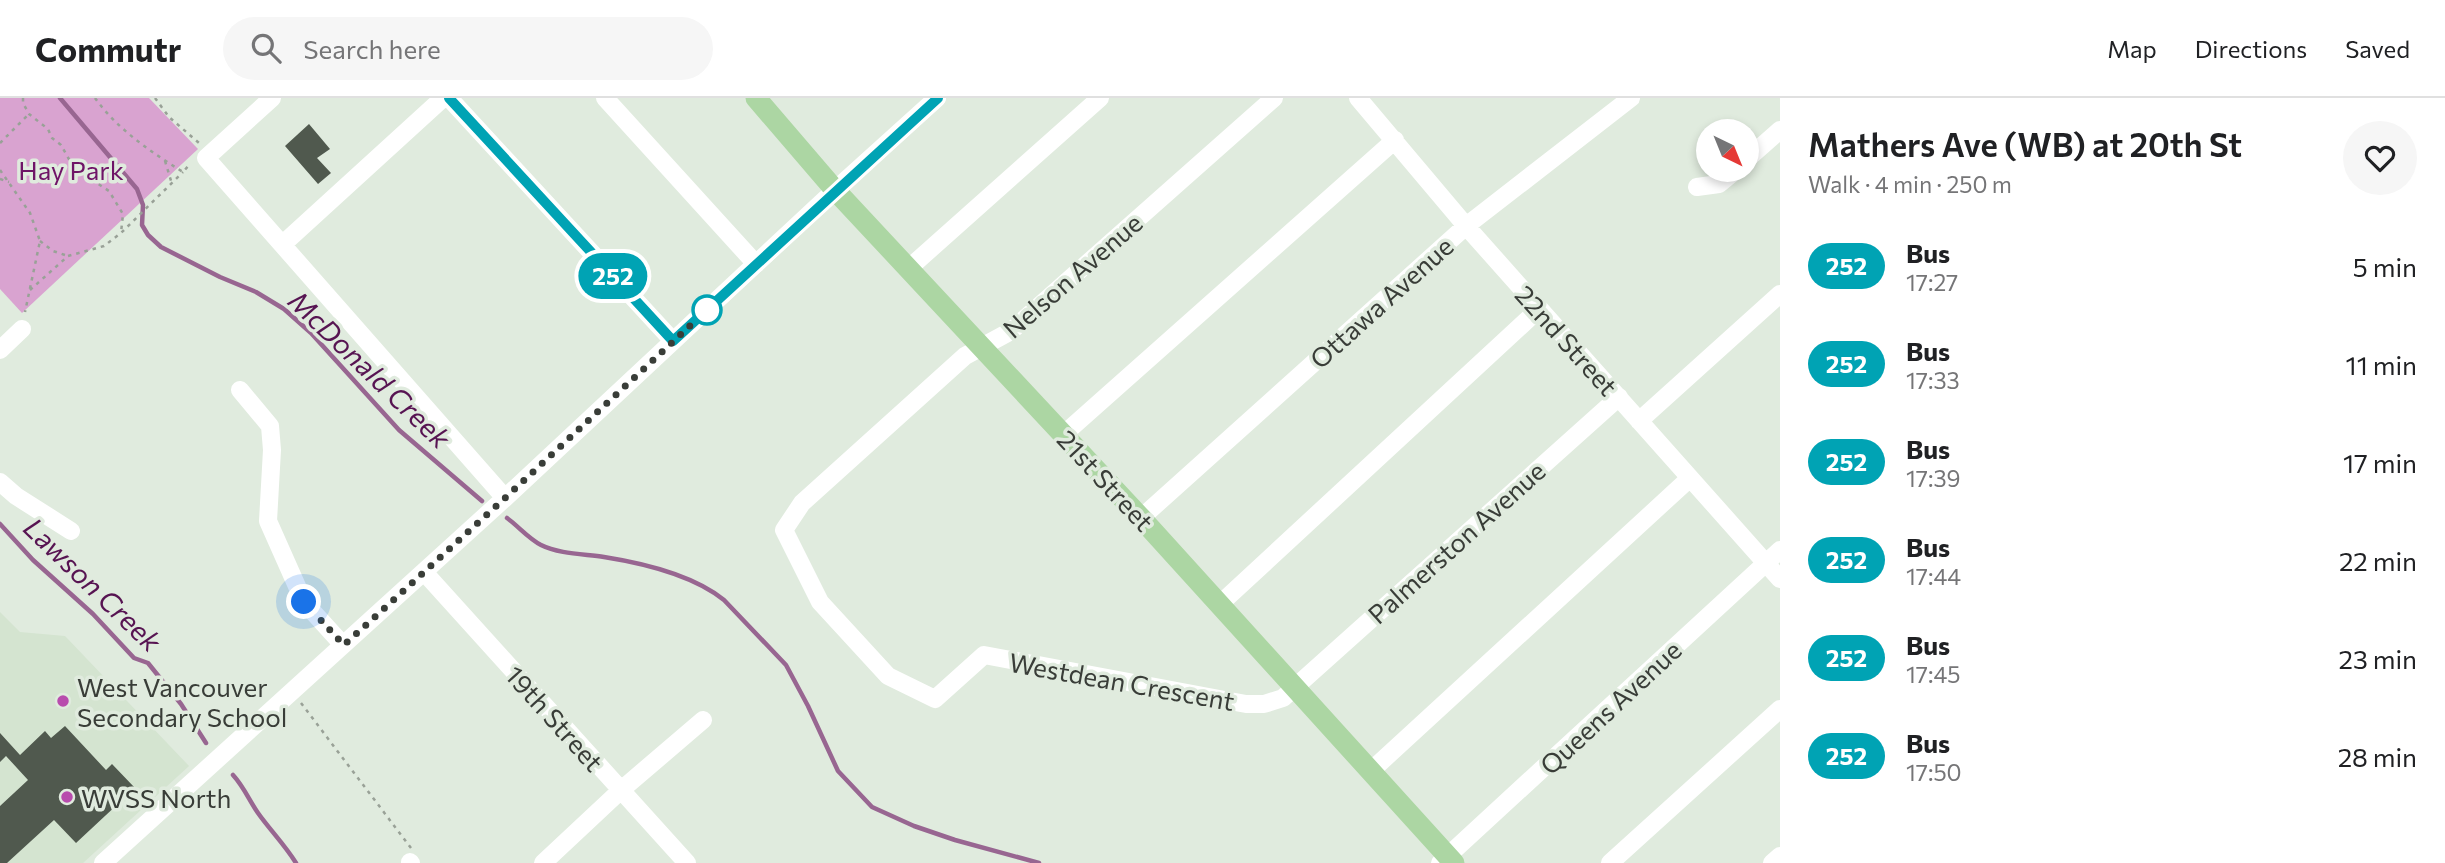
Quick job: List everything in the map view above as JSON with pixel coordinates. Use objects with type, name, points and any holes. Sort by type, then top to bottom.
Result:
[{"type":"main road","name":"21st Street","points":[[759,99],[835,190],[1372,770],[1448,860]]},
{"type":"street","points":[[272,98],[206,158],[505,498]]},
{"type":"street","points":[[283,244],[443,98]]},
{"type":"street","points":[[449,98],[673,341]]},
{"type":"street","points":[[605,98],[756,264]]},
{"type":"street","points":[[103,863],[505,498],[937,98]]},
{"type":"street","points":[[908,269],[1100,98]]},
{"type":"street","name":"Nelson Avenue","points":[[803,503],[965,356],[1011,331],[1274,98]]},
{"type":"street","name":"22nd Street","points":[[1358,98],[1466,226],[1780,579]]},
{"type":"street","name":"Ottawa Avenue","points":[[1141,518],[1466,226],[1631,98]]},
{"type":"street","points":[[1759,149],[1780,130]]},
{"type":"street","points":[[1063,434],[1395,140]]},
{"type":"street","points":[[1697,187],[1721,182]]},
{"type":"street","points":[[1639,421],[1780,294]]},
{"type":"street","points":[[1220,604],[1539,309]]},
{"type":"street","points":[[0,350],[22,329]]},
{"type":"street","points":[[240,390],[270,426],[272,450],[268,521],[304,602],[344,645]]},
{"type":"street","name":"Palmerston Avenue","points":[[1294,688],[1619,397]]},
{"type":"street","points":[[1372,770],[1690,478]]},
{"type":"street","points":[[0,482],[16,496],[71,531]]},
{"type":"street","name":"Westdean Crescent","points":[[803,503],[784,530],[820,602],[888,676],[935,699],[984,655],[1247,704],[1264,704],[1283,698],[1294,688]]},
{"type":"street","name":"Queens Avenue","points":[[1448,860],[1780,550]]},
{"type":"street","name":"19th Street","points":[[424,572],[687,863]]},
{"type":"street","points":[[1610,863],[1780,709]]},
{"type":"street","points":[[543,863],[620,791],[703,720]]},
{"type":"street","points":[[1772,863],[1780,856]]},
{"type":"path","points":[[23,98],[29,114],[48,129],[74,168],[109,191],[123,214],[121,233]]},
{"type":"path","points":[[30,290],[68,256],[104,246],[121,233],[198,158],[206,158],[196,140],[169,117],[155,98]]},
{"type":"path","points":[[97,99],[115,122],[183,172]]},
{"type":"path","points":[[0,142],[29,114]]},
{"type":"path","points":[[165,161],[172,184]]},
{"type":"path","points":[[0,170],[30,213],[40,241],[22,329]]},
{"type":"path","points":[[0,179],[9,182]]},
{"type":"path","points":[[40,241],[53,251],[68,256]]},
{"type":"path","points":[[292,692],[411,845],[410,862]]},
{"type":"shaded area","name":"West Vancouver Secondary School","points":[[0,612],[20,632],[65,636],[189,766],[83,863],[0,863]]},
{"type":"green space","name":"Hay Park","points":[[0,98],[149,98],[198,149],[22,313],[0,289]]},
{"type":"building","points":[[309,124],[330,149],[317,158],[331,173],[318,184],[285,146]]},
{"type":"building","name":"WVSS North","points":[[65,726],[106,770],[112,764],[135,788],[76,843],[54,820],[7,863],[0,863],[0,806],[28,780],[6,756],[0,762],[0,733],[20,755],[45,731],[51,738]]},
{"type":"waterway","name":"McDonald Creek","points":[[60,98],[137,189],[143,205],[142,225],[148,235],[161,247],[256,292],[284,309],[311,333],[399,430],[482,501]]},
{"type":"waterway","name":"McDonald Creek","points":[[507,518],[532,539],[548,548],[650,567],[682,577],[712,591],[724,600],[786,665],[838,771],[872,807],[914,826],[955,840],[1039,863]]},
{"type":"waterway","name":"Lawson Creek","points":[[0,524],[33,560],[93,614],[134,658],[148,663],[181,704],[206,743]]},
{"type":"waterway","name":"Lawson Creek","points":[[233,775],[296,863]]},
{"type":"bus line","name":"252","points":[[449,98],[673,341],[938,98]]},
{"type":"place","name":"West Vancouver Secondary School","points":[[63,701]]},
{"type":"place","name":"WVSS North","points":[[67,797]]},
{"type":"route","points":[[304,602],[344,645],[707,310]]}]
